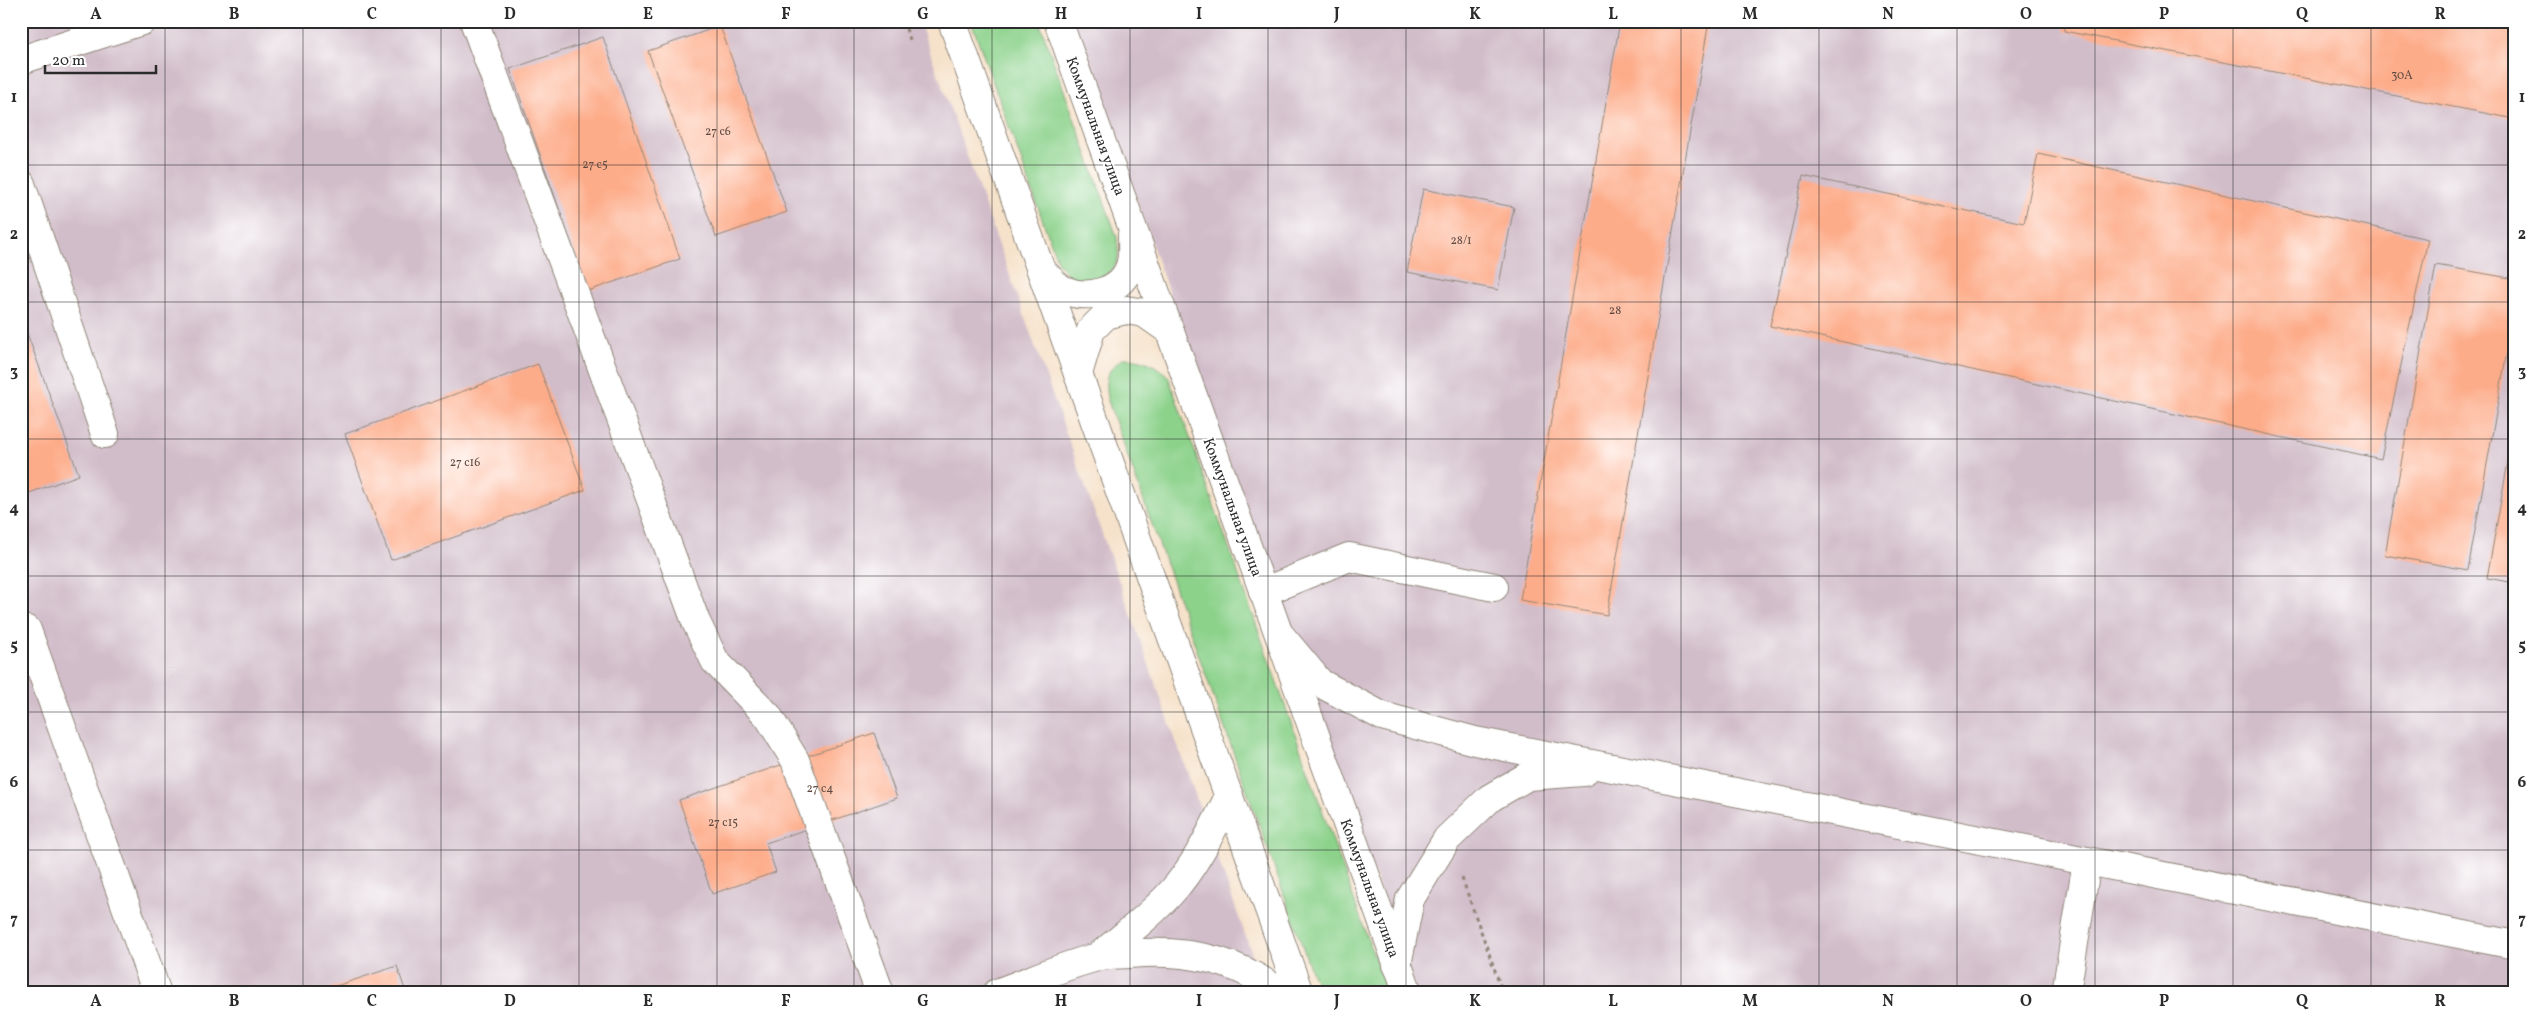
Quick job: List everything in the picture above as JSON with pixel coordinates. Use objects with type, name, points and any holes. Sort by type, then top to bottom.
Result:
[{"type":"main road","points":[[21,60],[142,21]]},
{"type":"main road","points":[[474,21],[696,622],[715,661],[768,716],[796,760],[880,993]]},
{"type":"main road","points":[[952,21],[1299,993]]},
{"type":"main road","name":"Коммунальная улица","points":[[1058,21],[1408,993]]},
{"type":"main road","points":[[21,184],[105,434]]},
{"type":"main road","points":[[1041,270],[1063,290],[1084,295],[1107,291],[1123,280],[1131,264],[1132,227]]},
{"type":"main road","points":[[1078,374],[1091,330],[1106,315],[1126,310],[1144,313],[1170,331]]},
{"type":"main road","points":[[1264,592],[1350,557],[1494,587]]},
{"type":"main road","points":[[28,630],[157,993]]},
{"type":"main road","points":[[1278,633],[1320,683],[1382,716],[1474,741],[2515,945]]},
{"type":"main road","points":[[1398,965],[1410,899],[1447,839],[1490,798],[1528,776],[1615,769]]},
{"type":"main road","points":[[1099,956],[1144,920],[1170,894],[1207,841],[1229,796]]},
{"type":"main road","points":[[2066,993],[2087,861]]},
{"type":"main road","points":[[997,993],[1099,956],[1158,951],[1196,954],[1230,964],[1262,979],[1280,993]]},
{"type":"path","points":[[903,21],[911,42]]},
{"type":"path","points":[[1447,839],[1503,993]]},
{"type":"shaded area","points":[[21,21],[919,21],[1266,993],[21,993]]},
{"type":"shaded area","points":[[1073,21],[2515,21],[2515,993],[1416,993]]},
{"type":"green space","points":[[971,21],[1039,21],[1117,237],[1118,258],[1115,265],[1106,274],[1092,279],[1071,278],[1058,263]]},
{"type":"green space","points":[[1123,358],[1147,362],[1168,376],[1387,993],[1319,993],[1107,398],[1106,379],[1113,367]]},
{"type":"building","points":[[1620,21],[1709,21],[1607,615],[1520,600]]},
{"type":"building","points":[[2066,21],[2515,21],[2515,119],[2064,31]]},
{"type":"building","points":[[720,26],[787,212],[716,237],[648,51]]},
{"type":"building","points":[[603,37],[680,259],[588,291],[510,69]]},
{"type":"building","points":[[2038,154],[2428,239],[2381,459],[1770,326],[1803,176],[2024,223]]},
{"type":"building","points":[[1423,189],[1514,207],[1498,290],[1407,272]]},
{"type":"building","points":[[2436,265],[2515,279],[2515,307],[2468,570],[2385,555]]},
{"type":"building","points":[[21,317],[79,475],[21,496]]},
{"type":"building","points":[[538,364],[585,490],[391,560],[345,434]]},
{"type":"building","points":[[2515,429],[2515,583],[2487,578]]},
{"type":"building","points":[[874,733],[897,798],[766,843],[776,872],[712,894],[679,800]]},
{"type":"building","points":[[397,966],[406,993],[332,993],[330,988]]}]
